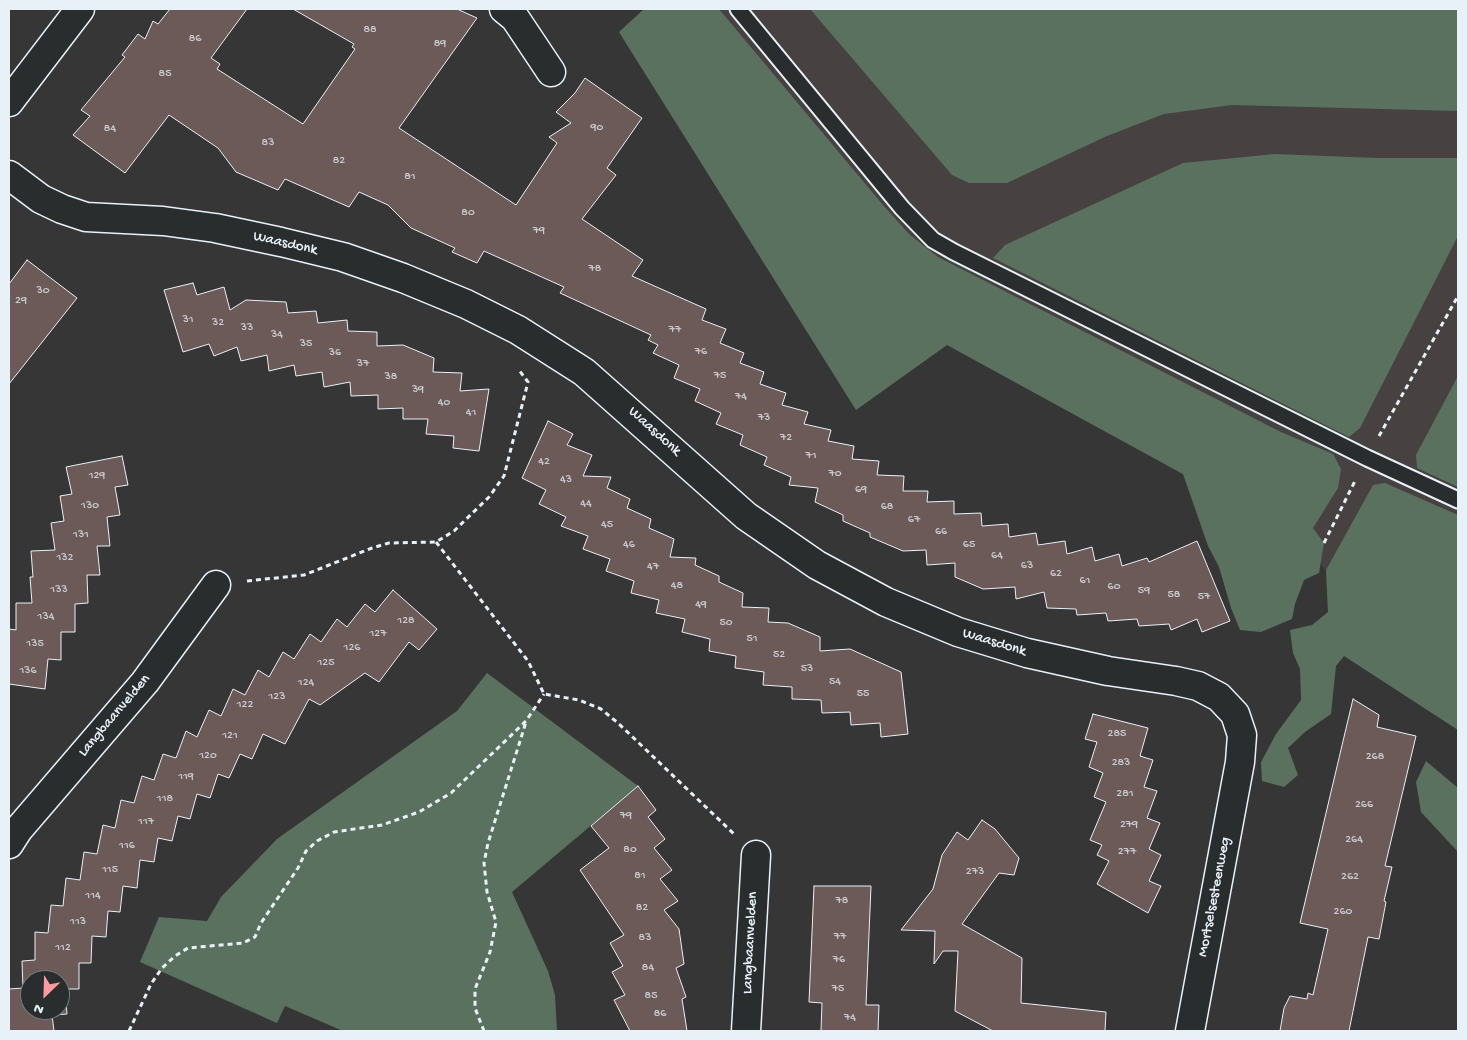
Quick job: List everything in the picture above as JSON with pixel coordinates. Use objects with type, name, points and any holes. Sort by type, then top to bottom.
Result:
[{"type":"street","points":[[9,102],[80,9]]},
{"type":"street","points":[[504,9],[515,18],[551,72]]},
{"type":"street","name":"Waasdonk","points":[[9,175],[41,199],[62,210],[86,217],[163,221],[214,228],[343,257],[403,278],[466,304],[518,330],[584,372],[746,516],[817,565],[886,602],[958,632],[1027,653],[1198,686],[1218,697],[1235,714],[1242,735],[1240,762]]},
{"type":"street","name":"Langbaanvelden","points":[[9,844],[18,830],[145,682],[216,585]]},
{"type":"street","name":"Mortselsesteenweg","points":[[1190,1031],[1240,762]]},
{"type":"street","name":"Langbaanvelden","points":[[746,1031],[756,855]]},
{"type":"lane","points":[[738,9],[902,208],[933,240],[1367,458],[1458,500]]},
{"type":"path","points":[[1324,543],[1367,458],[1458,296]]},
{"type":"path","points":[[216,585],[304,575],[389,543],[436,542],[454,531],[489,498],[504,476],[528,382],[519,371],[518,330]]},
{"type":"path","points":[[436,542],[528,661],[544,694]]},
{"type":"path","points":[[129,1031],[150,984],[162,968],[175,956],[188,948],[243,943],[255,938],[261,923],[298,868],[306,851],[317,841],[334,832],[382,825],[419,812],[451,793],[526,721],[544,694]]},
{"type":"path","points":[[544,694],[579,700],[600,709],[625,729],[756,855]]},
{"type":"path","points":[[484,1031],[475,1008],[475,988],[492,944],[496,922],[487,892],[484,863],[488,843],[526,721]]},
{"type":"shaded area","points":[[644,9],[1458,9],[1458,730],[1329,636],[1326,571],[1304,541],[947,345],[856,410],[619,32]]},
{"type":"green space","points":[[644,9],[719,9],[883,205],[909,234],[938,257],[1281,432],[1333,454],[1341,469],[1338,488],[1313,528],[1324,543],[1319,573],[1304,580],[1295,604],[1292,619],[1261,632],[1240,630],[1231,608],[1219,567],[1208,546],[1183,474],[947,345],[856,410],[619,32]]},
{"type":"green space","points":[[810,9],[1458,9],[1458,111],[1232,105],[1164,114],[1107,136],[1007,183],[969,183],[952,175]]},
{"type":"green space","points":[[1275,154],[1377,158],[1458,158],[1458,236],[1360,428],[1349,437],[993,258],[1005,245],[1183,163]]},
{"type":"green space","points":[[1458,376],[1458,487],[1417,468],[1416,455]]},
{"type":"green space","points":[[1385,483],[1458,515],[1458,730],[1344,656],[1336,666],[1331,714],[1305,732],[1288,748],[1298,775],[1284,787],[1262,781],[1261,762],[1276,734],[1301,700],[1300,669],[1293,653],[1290,630],[1312,625],[1328,612],[1326,570],[1373,485]]},
{"type":"green space","points":[[487,673],[638,786],[512,892],[548,971],[555,995],[557,1031],[343,1031],[285,1006],[277,1023],[140,962],[159,917],[207,921],[221,897],[277,839],[457,711]]},
{"type":"green space","points":[[1426,761],[1458,788],[1458,852],[1421,812],[1416,782]]},
{"type":"building","points":[[170,9],[247,9],[211,58],[220,64],[217,69],[303,124],[355,49],[352,47],[354,44],[293,9],[457,9],[477,18],[399,128],[516,205],[557,143],[549,137],[571,123],[556,112],[575,93],[585,78],[642,118],[607,168],[616,175],[582,219],[643,260],[632,276],[706,309],[702,320],[726,329],[720,343],[744,353],[740,363],[764,372],[760,384],[786,393],[782,405],[808,412],[804,424],[831,430],[828,441],[854,446],[852,459],[879,461],[877,475],[904,476],[903,491],[928,491],[927,502],[954,501],[954,514],[981,513],[982,526],[1008,524],[1009,537],[1036,533],[1038,545],[1065,541],[1067,554],[1092,547],[1095,561],[1119,554],[1122,566],[1147,558],[1149,562],[1197,541],[1230,621],[1202,632],[1197,619],[1171,630],[1169,624],[1139,626],[1137,619],[1108,621],[1106,613],[1077,615],[1076,609],[1047,608],[1044,592],[1016,599],[1015,587],[983,589],[955,577],[955,563],[927,565],[926,550],[903,551],[870,537],[870,533],[843,521],[843,515],[815,502],[818,488],[789,485],[791,477],[764,465],[767,457],[740,445],[743,435],[716,424],[721,413],[695,401],[700,389],[674,378],[679,365],[653,353],[658,345],[648,340],[651,335],[560,293],[564,287],[484,251],[477,263],[452,252],[455,248],[411,228],[388,205],[359,192],[349,207],[285,179],[278,190],[236,172],[218,148],[169,115],[125,173],[73,135],[90,116],[81,110],[125,57],[122,55],[138,34],[145,39],[153,21],[158,24]]},
{"type":"building","points":[[27,260],[77,298],[9,384],[9,284]]},
{"type":"building","points":[[193,283],[197,295],[224,287],[230,310],[246,300],[286,302],[288,313],[316,311],[318,323],[347,320],[348,331],[377,332],[377,346],[403,345],[434,358],[433,372],[462,373],[460,391],[489,389],[479,451],[453,448],[454,436],[426,434],[428,419],[403,419],[403,408],[378,409],[378,395],[351,396],[350,382],[324,387],[322,372],[296,376],[294,365],[269,371],[267,355],[241,361],[237,347],[214,356],[209,344],[183,352],[164,290]]},
{"type":"building","points":[[548,421],[573,434],[567,445],[592,455],[583,476],[611,477],[607,488],[630,499],[627,508],[651,519],[649,528],[674,539],[670,557],[696,558],[695,565],[719,576],[719,582],[743,593],[742,607],[769,608],[768,622],[788,623],[820,637],[820,651],[850,649],[901,672],[908,734],[881,737],[880,723],[851,725],[850,712],[822,713],[821,700],[792,699],[792,687],[763,685],[764,672],[735,668],[736,656],[709,651],[710,639],[682,632],[685,619],[656,613],[659,600],[631,593],[634,581],[606,571],[610,559],[583,549],[588,536],[561,526],[566,517],[539,504],[546,490],[522,478]]},
{"type":"building","points":[[122,456],[128,485],[115,487],[120,515],[107,517],[110,546],[97,546],[100,575],[87,575],[88,603],[75,604],[75,632],[61,632],[61,660],[48,659],[45,689],[9,684],[9,629],[16,630],[16,603],[32,603],[31,551],[55,550],[51,523],[64,521],[60,496],[72,494],[66,467]]},
{"type":"building","points":[[393,590],[437,629],[419,650],[409,642],[379,682],[365,673],[320,705],[309,699],[285,744],[263,734],[252,759],[240,754],[229,778],[218,774],[210,798],[197,794],[190,819],[178,816],[172,841],[158,838],[154,862],[140,860],[137,888],[123,886],[120,912],[108,911],[106,937],[92,936],[91,963],[79,963],[79,989],[70,989],[70,970],[22,970],[22,961],[35,960],[35,932],[48,933],[51,905],[63,906],[66,878],[80,880],[84,852],[97,854],[103,825],[115,828],[121,800],[134,803],[142,776],[154,780],[163,754],[176,758],[186,731],[197,737],[209,710],[221,716],[233,689],[245,695],[258,670],[269,677],[283,652],[294,659],[310,634],[321,642],[337,619],[347,627],[365,604],[375,612]]},
{"type":"building","points":[[1353,699],[1379,715],[1377,727],[1416,736],[1385,866],[1392,867],[1384,901],[1386,902],[1379,939],[1368,937],[1349,1031],[1280,1031],[1284,1008],[1290,996],[1307,999],[1308,993],[1313,995],[1328,929],[1300,923]]},
{"type":"building","points":[[1093,714],[1148,728],[1140,756],[1153,760],[1144,787],[1157,791],[1147,818],[1160,823],[1149,849],[1161,855],[1149,881],[1161,886],[1148,913],[1097,884],[1109,861],[1097,855],[1102,845],[1090,840],[1106,802],[1094,797],[1103,773],[1089,767],[1097,742],[1085,739]]},
{"type":"building","points":[[638,786],[656,810],[648,817],[665,839],[654,848],[672,870],[660,879],[678,901],[664,910],[679,929],[684,964],[676,968],[686,997],[682,999],[687,1031],[630,1031],[614,1000],[625,995],[612,972],[623,966],[610,943],[624,935],[580,870],[609,848],[591,826]]},
{"type":"building","points":[[982,820],[995,829],[1019,858],[1014,875],[999,873],[962,924],[1022,958],[1021,1003],[1106,1012],[1105,1031],[993,1031],[955,1011],[958,951],[943,951],[934,964],[935,931],[901,930],[933,889],[942,855],[957,832],[968,840]]},
{"type":"building","points":[[814,886],[871,886],[866,1005],[879,1005],[878,1031],[821,1031],[822,1003],[809,1002]]},
{"type":"building","points":[[20,988],[20,1020],[53,1020],[54,1031],[9,1031],[9,989]]}]
